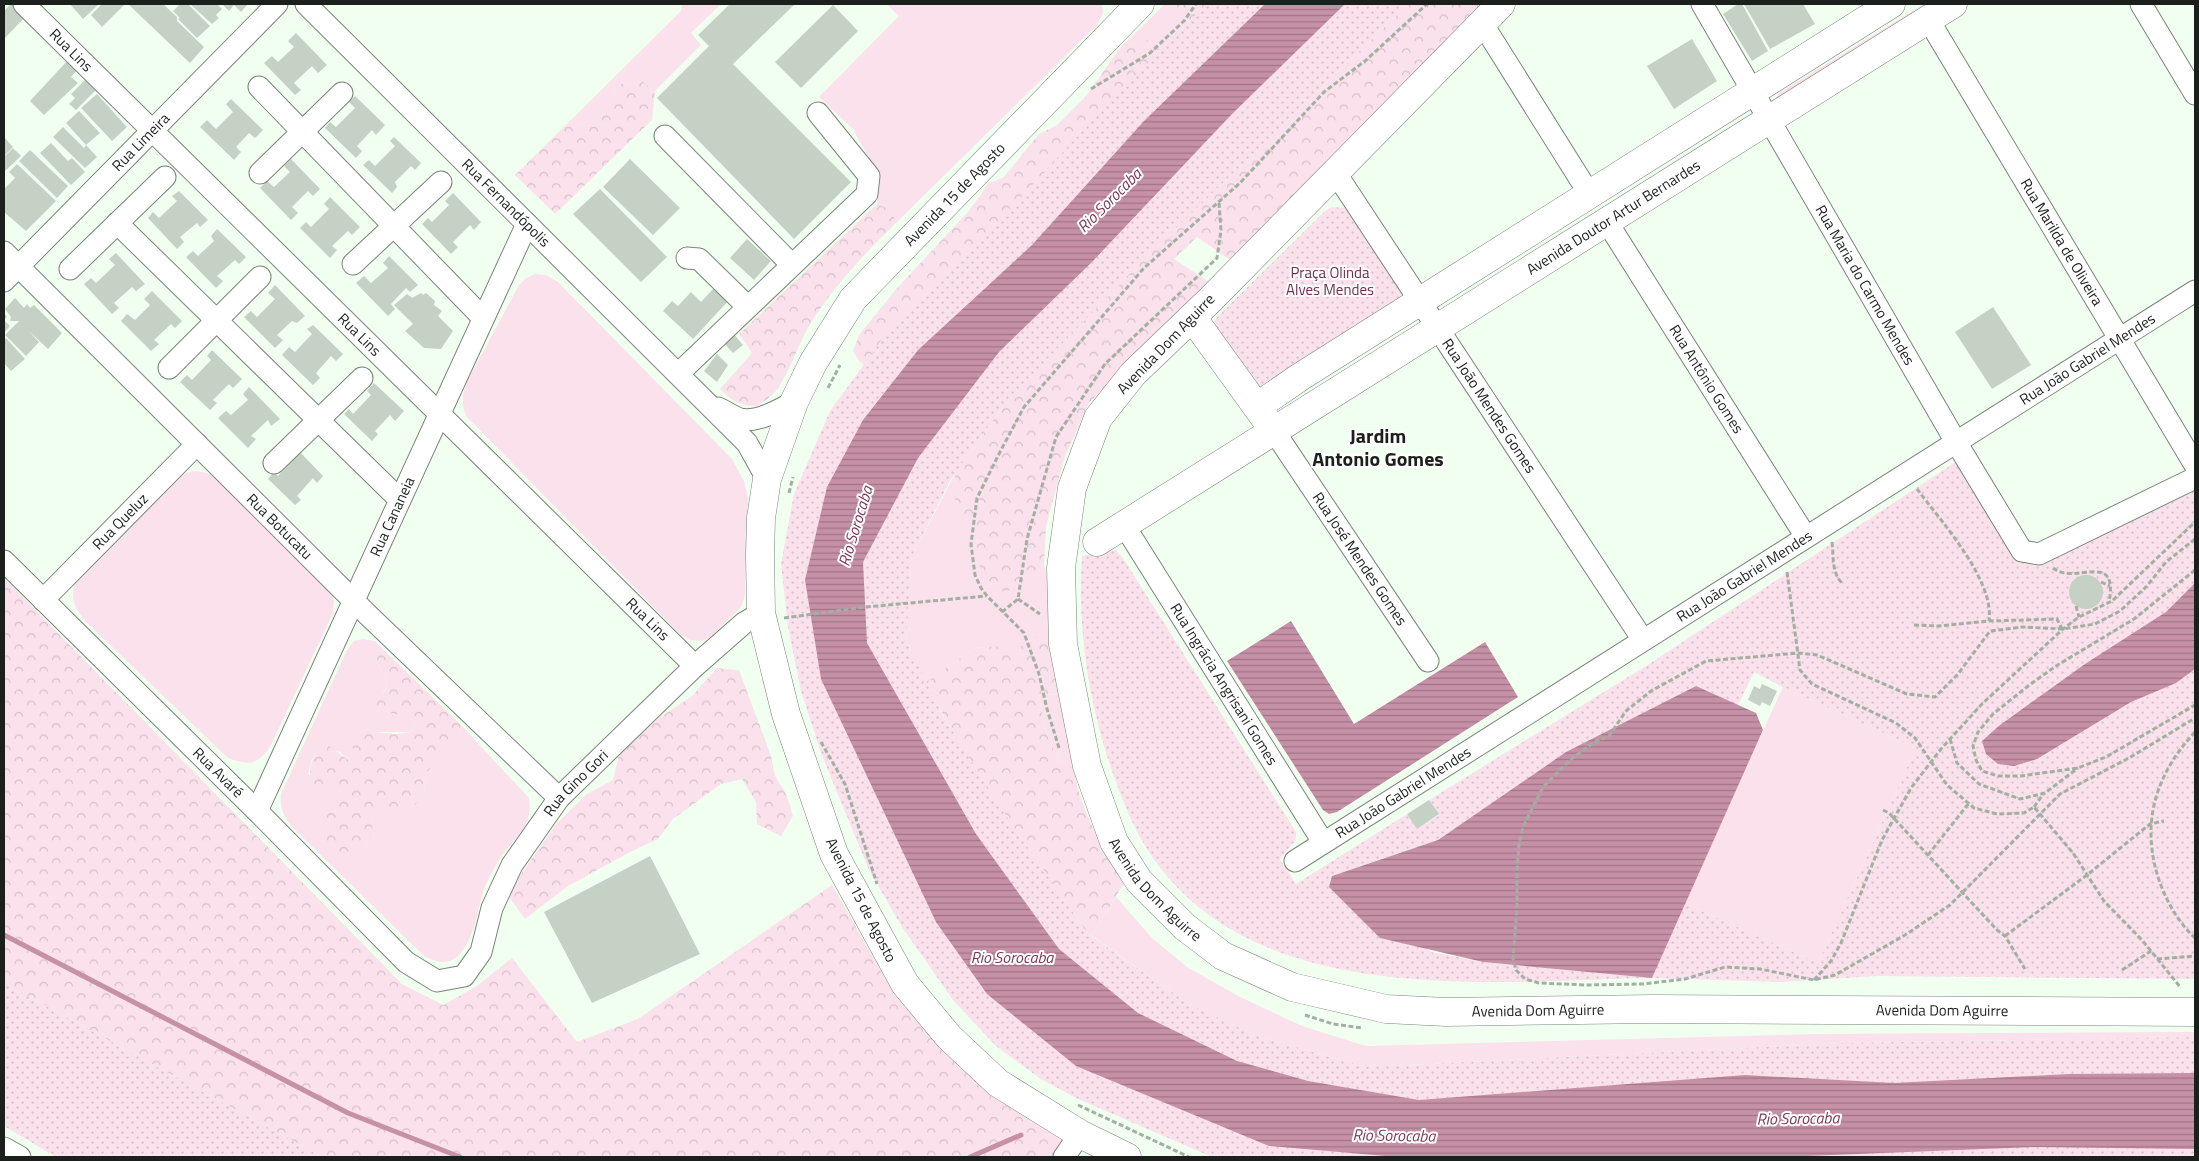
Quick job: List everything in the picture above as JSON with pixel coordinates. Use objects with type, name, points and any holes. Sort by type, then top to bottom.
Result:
[{"type":"main road","name":"Avenida Dom Aguirre","points":[[1501,4],[1192,317],[1133,374],[1098,418],[1072,488],[1061,568],[1063,644],[1087,766],[1114,842],[1139,882],[1185,927],[1223,956],[1292,987],[1386,1009],[1446,1012],[1653,1009],[2195,1012]]},
{"type":"main road","points":[[1258,406],[1420,301],[1892,4]]},
{"type":"main road","name":"Avenida Doutor Artur Bernardes","points":[[1098,542],[1953,4]]},
{"type":"main road","name":"Avenida 15 de Agosto","points":[[1127,1157],[1080,1134],[998,1083],[949,1037],[905,984],[834,854],[786,714],[760,555],[761,518],[768,463],[777,428],[794,402],[813,363],[853,299],[1134,6]]},
{"type":"main road","points":[[1192,317],[1258,406],[1274,431]]},
{"type":"street","name":"Rua Lins","points":[[24,4],[694,666]]},
{"type":"street","name":"Rua Limeira","points":[[8,266],[152,131],[277,4]]},
{"type":"street","name":"Rua Fernandópolis","points":[[306,4],[768,463]]},
{"type":"street","name":"Rua Maria do Carmo Mendes","points":[[1702,4],[1956,442],[2022,550],[2039,554]]},
{"type":"street","points":[[2141,4],[2195,94]]},
{"type":"street","name":"Rua Marilda de Oliveira","points":[[1928,19],[2195,465]]},
{"type":"street","points":[[1482,24],[1590,195]]},
{"type":"street","points":[[259,87],[484,318]]},
{"type":"street","points":[[260,173],[342,93]]},
{"type":"street","points":[[678,374],[867,194],[869,176],[818,113]]},
{"type":"street","points":[[664,136],[792,265]]},
{"type":"street","name":"Rua João Mendes Gomes","points":[[1336,172],[1643,640]]},
{"type":"street","points":[[70,269],[165,177]]},
{"type":"street","points":[[353,264],[441,182]]},
{"type":"street","name":"Rua Antônio Gomes","points":[[1607,222],[1806,537]]},
{"type":"street","points":[[117,224],[400,500]]},
{"type":"street","name":"Rua Cananeia","points":[[257,810],[527,224]]},
{"type":"street","points":[[686,258],[693,257],[699,259],[748,307]]},
{"type":"street","name":"Rua Botucatu","points":[[8,266],[197,444],[354,600],[559,798]]},
{"type":"street","points":[[169,368],[260,277]]},
{"type":"street","name":"Rua João Gabriel Mendes","points":[[1295,860],[2195,291]]},
{"type":"street","points":[[274,464],[362,378]]},
{"type":"street","points":[[741,419],[763,416],[794,402]]},
{"type":"street","name":"Rua Fernandópolis","points":[[708,403],[741,419]]},
{"type":"street","points":[[741,419],[777,428]]},
{"type":"street","name":"Rua José Mendes Gomes","points":[[1274,431],[1428,661]]},
{"type":"street","name":"Rua Queluz","points":[[43,600],[197,444]]},
{"type":"street","points":[[2039,554],[2195,478]]},
{"type":"street","name":"Rua Ingrácia Angrisani Gomes","points":[[1124,525],[1323,842]]},
{"type":"street","name":"Rua Avaré","points":[[4,560],[257,810],[406,962],[437,981]]},
{"type":"street","name":"Rua Gino Gori","points":[[437,981],[464,976],[480,952],[492,908],[512,865],[559,798],[694,666],[744,623],[770,616]]},
{"type":"street","points":[[1064,1157],[1080,1134]]},
{"type":"street","points":[[4,1148],[20,1157]]},
{"type":"path","points":[[1083,93],[1150,53],[1184,20],[1196,4]]},
{"type":"path","points":[[1062,756],[1047,709],[1039,674],[1024,633],[987,596],[975,575],[971,544],[977,498],[1024,407],[1144,268],[1240,183],[1324,92],[1365,61],[1427,4]]},
{"type":"path","points":[[824,396],[841,364]]},
{"type":"path","points":[[768,463],[787,502]]},
{"type":"path","points":[[1906,474],[1971,562],[1986,590],[1991,610],[1989,621]]},
{"type":"path","points":[[1830,522],[1834,570],[1838,579],[1843,584]]},
{"type":"path","points":[[1814,980],[1831,961],[1841,943],[1882,840],[1894,818],[1911,788],[1950,739],[1982,704],[2063,629],[2079,617],[2109,602],[2195,522]]},
{"type":"path","points":[[2195,539],[2166,562],[2147,586],[2120,611],[2094,624],[2063,629],[2023,627],[1990,631],[1958,674],[1935,697],[1907,694],[1817,655],[1798,654],[1706,661],[1651,691],[1626,711],[1609,736],[1593,743],[1570,760],[1543,787],[1523,827],[1519,844],[1513,959],[1516,970],[1525,979],[1539,983],[1643,984],[1686,979],[1725,967],[1760,969],[1814,980],[1835,976],[1905,935],[1950,905],[2039,813],[2060,794],[2130,758],[2195,718]]},
{"type":"path","points":[[1784,551],[1800,670],[1812,684],[1896,723],[1914,738],[1947,785],[1974,808],[1997,814],[2024,813],[2034,807],[2045,793],[2078,768]]},
{"type":"path","points":[[2039,554],[2057,571],[2064,574],[2095,571],[2106,575],[2111,586],[2109,602]]},
{"type":"path","points":[[2195,570],[2134,619],[2028,686],[1993,714],[1978,732],[1973,746],[1976,760],[1982,771],[1998,776],[2021,776],[2078,768],[2106,757],[2195,705]]},
{"type":"path","points":[[2100,582],[2111,586]]},
{"type":"path","points":[[770,616],[987,596]]},
{"type":"path","points":[[2076,606],[2079,617]]},
{"type":"path","points":[[1914,625],[1938,626],[1989,621],[2057,619],[2063,629]]},
{"type":"path","points":[[2195,732],[2183,745],[2167,769],[2153,807],[2150,824],[2153,861],[2163,892],[2176,916],[2195,938]]},
{"type":"path","points":[[1950,739],[1957,763],[1979,784],[2020,799],[2045,793]]},
{"type":"path","points":[[820,741],[845,784],[880,893]]},
{"type":"path","points":[[1928,855],[1969,803]]},
{"type":"path","points":[[2034,807],[2072,853],[2104,901],[2151,951],[2181,988]]},
{"type":"path","points":[[1882,810],[1894,818],[1997,930],[2006,936],[2025,970]]},
{"type":"path","points":[[2006,936],[2087,875],[2150,824],[2164,821]]},
{"type":"path","points":[[2122,970],[2151,951]]},
{"type":"path","points":[[2157,959],[2195,956]]},
{"type":"path","points":[[1299,1012],[1333,1024],[1368,1029]]},
{"type":"path","points":[[1074,1103],[1188,1157]]},
{"type":"green space","points":[[682,4],[721,4],[691,33],[701,45],[655,91],[643,82],[621,84],[599,115],[580,125],[571,120],[681,11]]},
{"type":"green space","points":[[886,4],[1102,4],[1103,13],[1097,25],[897,222],[889,209],[877,204],[880,179],[853,129],[819,97],[899,16]]},
{"type":"green space","points":[[1165,4],[1177,4],[1176,6],[1189,22],[1156,56],[1159,48],[1134,43],[1119,49]]},
{"type":"green space","points":[[1177,4],[1207,4],[1189,22],[1176,6]]},
{"type":"green space","points":[[1207,4],[1408,4],[1137,266],[1006,402],[951,479],[912,556],[906,641],[942,714],[1002,810],[1087,933],[1189,1004],[1257,1036],[1366,1067],[1842,1043],[2195,1037],[2195,1157],[1212,1157],[1076,1098],[1041,1079],[996,1046],[953,1000],[902,927],[869,870],[821,753],[801,691],[788,627],[781,564],[794,494],[830,411],[884,337],[975,246],[1118,93]]},
{"type":"green space","points":[[1408,4],[1482,4],[1230,260],[1197,237],[1174,259],[1209,282],[1089,403],[1065,456],[1046,526],[1044,565],[1026,588],[998,592],[984,583],[975,549],[978,532],[967,526],[959,514],[954,493],[955,479],[956,472],[1006,402],[1137,266]]},
{"type":"green space","points":[[1924,4],[1943,4],[1778,103],[1775,99],[1779,93]]},
{"type":"green space","points":[[1150,40],[1159,48],[1156,56],[975,246],[884,337],[864,365],[858,360],[853,351],[859,335],[898,287],[968,212],[989,183],[1003,178],[1039,134],[1057,125],[1087,95],[1119,49],[1134,43]]},
{"type":"green space","points":[[643,82],[655,91],[652,120],[555,214],[515,175],[571,120],[580,125],[599,115],[621,84]]},
{"type":"green space","points":[[877,204],[889,209],[897,222],[832,292],[808,327],[786,374],[775,392],[757,406],[741,404],[728,397],[720,389],[752,353],[739,334]]},
{"type":"green space","name":"Praça Olinda Alves Mendes","points":[[1332,207],[1344,208],[1349,212],[1402,292],[1401,299],[1268,387],[1255,388],[1209,330],[1216,318],[1326,210]]},
{"type":"green space","points":[[535,274],[546,275],[558,282],[732,459],[744,481],[748,498],[745,595],[741,607],[709,638],[701,641],[690,640],[681,635],[466,416],[463,397],[469,378],[519,285],[526,278]]},
{"type":"green space","points":[[1957,461],[2012,551],[2035,566],[2195,489],[2195,979],[1878,976],[1780,982],[1652,978],[1684,903],[1818,963],[1916,748],[1754,672],[1738,705],[1696,686],[1566,752],[1438,840],[1331,876],[1431,952],[1483,962],[1651,978],[1518,982],[1448,981],[1378,975],[1311,962],[1248,939],[1194,903],[1149,852],[1138,833],[1113,774],[1091,694],[1083,639],[1081,611],[1082,556],[1116,550],[1123,558],[1296,832],[1296,840],[1280,859],[1296,884],[1407,814],[1417,829],[1439,815],[1429,800],[1646,666]]},
{"type":"green space","points":[[195,471],[222,479],[331,590],[334,600],[333,613],[271,745],[262,757],[248,763],[228,758],[85,621],[74,602],[75,581],[183,474]]},
{"type":"green space","points":[[956,472],[954,481],[978,532],[975,549],[1026,588],[1044,565],[1051,589],[1056,632],[1010,654],[996,646],[975,648],[926,682],[906,641],[912,556]]},
{"type":"green space","points":[[4,578],[402,984],[443,1005],[477,986],[512,958],[577,1042],[638,1019],[832,885],[894,994],[944,1050],[1062,1129],[1063,1142],[1053,1157],[322,1157],[4,983]]},
{"type":"green space","points":[[1044,632],[1056,632],[1061,695],[1039,694],[1048,737],[1059,761],[1073,763],[1080,795],[1092,826],[1124,883],[1092,936],[1087,933],[982,779],[943,715],[926,682],[975,648],[996,646],[1010,653]]},
{"type":"green space","points":[[363,639],[375,641],[384,650],[376,659],[388,684],[375,706],[392,714],[411,715],[416,723],[411,732],[378,732],[354,751],[348,760],[340,752],[321,746],[312,759],[308,774],[341,791],[351,861],[374,840],[371,816],[377,805],[424,792],[426,773],[459,739],[461,725],[529,798],[530,807],[526,823],[495,867],[484,889],[470,938],[459,955],[451,961],[442,962],[424,956],[294,829],[285,817],[282,809],[281,794],[347,650],[354,641]]},
{"type":"green space","points":[[384,650],[461,725],[459,739],[426,773],[424,792],[412,809],[377,806],[371,816],[374,840],[351,861],[333,852],[323,837],[329,804],[341,791],[333,787],[323,795],[313,793],[310,768],[321,746],[328,745],[348,760],[354,751],[349,739],[361,731],[396,734],[411,732],[416,723],[411,715],[392,714],[375,706],[378,696],[384,692],[388,684],[376,658]]},
{"type":"green space","points":[[717,668],[739,670],[771,756],[775,776],[786,794],[793,816],[781,836],[757,824],[756,802],[742,779],[721,784],[673,819],[658,839],[568,886],[525,919],[507,894],[557,823],[587,794],[613,780],[619,755],[659,718],[692,696]]},
{"type":"green space","points":[[1783,687],[1916,748],[1818,963],[1684,903]]},
{"type":"green space","points":[[1039,694],[1061,695],[1073,763],[1059,761],[1051,745]]},
{"type":"green space","points":[[1116,897],[1152,938],[1187,967],[1240,997],[1302,1026],[1366,1046],[1818,1034],[2195,1032],[2195,1037],[1842,1043],[1366,1067],[1257,1036],[1189,1004],[1092,936]]},
{"type":"green space","points":[[4,983],[322,1157],[56,1157],[4,1126]]},
{"type":"water","name":"Rio Sorocaba","points":[[1265,4],[1345,4],[1232,114],[1091,263],[999,352],[918,458],[863,562],[867,643],[976,834],[1059,949],[1138,1013],[1237,1061],[1308,1081],[1419,1100],[1745,1075],[1894,1083],[2069,1074],[2195,1073],[2195,1149],[2036,1147],[1782,1157],[1397,1157],[1269,1146],[1076,1066],[987,994],[936,922],[821,679],[805,580],[827,487],[863,420],[918,350],[1032,245],[1144,121]]},
{"type":"water","points":[[2195,583],[2195,669],[2176,683],[2131,702],[2037,759],[2014,766],[1998,764],[1986,754],[1982,741],[2000,725],[2085,664],[2166,612]]},
{"type":"water","points":[[1291,621],[1354,724],[1485,642],[1518,697],[1337,812],[1329,814],[1323,810],[1227,661]]},
{"type":"water","points":[[1696,686],[1756,713],[1763,730],[1652,978],[1483,962],[1380,938],[1329,887],[1332,876],[1438,840],[1566,752]]},
{"type":"building","points":[[11,4],[26,16],[4,39],[4,11]]},
{"type":"building","points":[[70,4],[99,4],[83,19]]},
{"type":"building","points":[[102,4],[125,4],[102,27],[91,15]]},
{"type":"building","points":[[128,4],[163,4],[177,17],[177,21],[204,47],[190,63]]},
{"type":"building","points":[[180,4],[188,4],[210,26],[197,38],[178,19],[180,18],[173,11]]},
{"type":"building","points":[[190,4],[217,4],[222,9],[216,15],[219,18],[212,24]]},
{"type":"building","points":[[222,4],[248,4],[241,12],[234,5],[229,11]]},
{"type":"building","points":[[730,4],[795,4],[733,64],[851,182],[794,239],[657,98],[709,46],[698,35]]},
{"type":"building","points":[[1738,4],[1742,4],[1768,51],[1752,61],[1723,14]]},
{"type":"building","points":[[1744,4],[1803,4],[1815,24],[1770,49]]},
{"type":"building","points":[[833,5],[858,31],[801,88],[775,62]]},
{"type":"building","points":[[296,33],[327,65],[318,73],[312,66],[294,83],[301,90],[295,95],[264,63],[272,56],[278,62],[294,47],[288,41]]},
{"type":"building","points":[[1692,39],[1717,81],[1674,109],[1647,66]]},
{"type":"building","points":[[69,59],[79,68],[71,77],[78,83],[44,115],[30,101]]},
{"type":"building","points":[[85,80],[96,90],[76,110],[69,104],[75,98],[71,94]]},
{"type":"building","points":[[97,94],[127,127],[112,141],[81,108]]},
{"type":"building","points":[[355,96],[385,125],[376,135],[372,130],[357,146],[362,151],[356,158],[325,128],[330,122],[336,127],[355,108],[349,102]]},
{"type":"building","points":[[231,99],[263,130],[255,138],[249,133],[236,147],[241,152],[234,160],[200,127],[207,120],[216,129],[233,112],[226,104]]},
{"type":"building","points":[[79,111],[100,133],[86,145],[66,123]]},
{"type":"building","points":[[63,127],[84,148],[86,145],[97,157],[85,168],[53,137]]},
{"type":"building","points":[[4,137],[13,147],[4,156]]},
{"type":"building","points":[[394,137],[421,163],[415,170],[411,166],[395,182],[397,187],[392,193],[363,165],[369,160],[375,166],[395,146],[390,141]]},
{"type":"building","points":[[51,143],[68,161],[72,158],[85,172],[71,185],[40,153]]},
{"type":"building","points":[[13,148],[21,156],[4,172],[4,157]]},
{"type":"building","points":[[30,150],[68,186],[57,198],[19,161]]},
{"type":"building","points":[[291,159],[320,189],[313,196],[308,191],[292,207],[298,213],[291,220],[260,188],[267,181],[274,187],[290,172],[284,166]]},
{"type":"building","points":[[630,159],[680,208],[653,235],[603,187]]},
{"type":"building","points":[[17,164],[56,201],[26,231],[4,212],[4,189],[15,178],[9,172]]},
{"type":"building","points":[[600,189],[667,257],[641,282],[573,214]]},
{"type":"building","points":[[179,191],[208,220],[200,227],[197,223],[180,237],[184,242],[177,249],[148,218],[153,212],[159,218],[177,201],[172,196]]},
{"type":"building","points":[[453,193],[481,222],[474,230],[470,225],[453,242],[458,247],[451,254],[422,224],[428,218],[432,222],[449,205],[445,201]]},
{"type":"building","points":[[330,197],[360,227],[352,235],[348,231],[332,246],[337,250],[330,258],[300,228],[306,222],[311,227],[329,209],[324,204]]},
{"type":"building","points":[[217,229],[246,257],[239,264],[235,260],[217,276],[223,281],[216,288],[186,257],[193,251],[198,256],[214,241],[211,236]]},
{"type":"building","points":[[747,239],[771,261],[754,280],[730,258]]},
{"type":"building","points":[[116,253],[145,284],[136,291],[132,287],[114,303],[119,308],[112,314],[84,284],[91,278],[96,283],[115,265],[109,259]]},
{"type":"building","points":[[389,256],[418,285],[410,292],[406,288],[391,304],[395,309],[388,316],[356,283],[364,276],[371,283],[388,268],[383,263]]},
{"type":"building","points":[[275,285],[305,316],[297,323],[292,321],[277,335],[283,340],[275,348],[244,317],[251,311],[257,317],[275,299],[268,293]]},
{"type":"building","points":[[716,286],[730,299],[693,339],[663,311],[672,301],[678,306],[691,292],[701,302]]},
{"type":"building","points":[[152,291],[182,321],[175,328],[171,324],[154,340],[159,344],[151,351],[121,321],[127,314],[135,320],[150,305],[144,299]]},
{"type":"building","points":[[421,293],[423,295],[426,293],[435,301],[434,305],[442,311],[438,316],[453,331],[441,349],[424,348],[405,331],[413,324],[394,305],[407,294],[412,298]]},
{"type":"building","points":[[15,298],[24,308],[27,304],[30,308],[34,305],[62,333],[48,349],[29,331],[39,342],[26,356],[5,335],[19,321],[10,321],[11,317],[5,309]]},
{"type":"building","points":[[1993,307],[2031,365],[1992,389],[1955,332]]},
{"type":"building","points":[[4,320],[10,326],[4,333]]},
{"type":"building","points":[[313,325],[343,354],[336,361],[331,356],[316,373],[320,378],[313,385],[282,355],[289,347],[295,352],[312,334],[307,329]]},
{"type":"building","points":[[732,332],[743,345],[733,353],[722,341]]},
{"type":"building","points":[[6,338],[25,359],[11,371],[4,363],[4,340]]},
{"type":"building","points":[[212,350],[242,379],[233,388],[229,384],[213,400],[217,403],[210,410],[180,382],[187,375],[192,380],[211,360],[207,356]]},
{"type":"building","points":[[717,354],[728,365],[717,382],[704,371]]},
{"type":"building","points":[[374,383],[404,411],[395,421],[390,415],[375,431],[378,434],[372,441],[344,414],[349,409],[353,414],[371,395],[367,391]]},
{"type":"building","points":[[249,387],[280,419],[271,426],[268,420],[251,436],[256,439],[248,448],[218,418],[226,411],[231,415],[248,400],[243,394]]},
{"type":"building","points":[[296,448],[323,476],[317,483],[313,478],[297,496],[301,500],[295,505],[268,479],[274,472],[278,476],[294,459],[291,455]]},
{"type":"building","points":[[2086,575],[2093,576],[2098,580],[2102,585],[2102,599],[2098,604],[2093,608],[2086,609],[2079,608],[2074,604],[2070,599],[2069,592],[2070,585],[2074,580],[2079,576]]},
{"type":"building","points":[[1762,684],[1777,691],[1770,706],[1762,702],[1760,706],[1748,700],[1754,686],[1760,689]]},
{"type":"building","points":[[1429,800],[1439,814],[1417,829],[1407,814]]},
{"type":"building","points":[[650,856],[700,954],[592,1003],[544,912]]},
{"type":"waterway","points":[[4,935],[348,1113],[460,1157]]},
{"type":"waterway","points":[[970,1157],[1021,1135]]},
{"type":"district","name":"Jardim Antonio Gomes","points":[[1378,448]]}]
